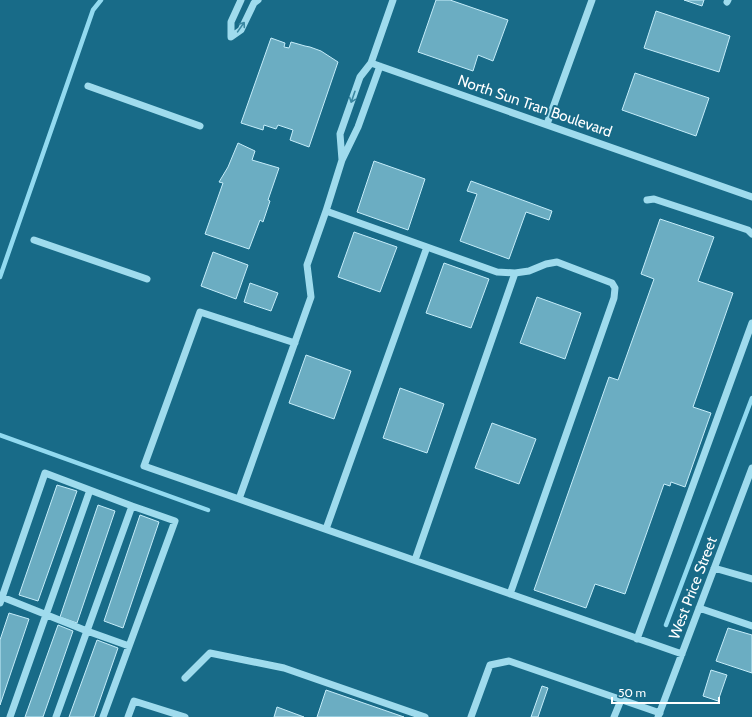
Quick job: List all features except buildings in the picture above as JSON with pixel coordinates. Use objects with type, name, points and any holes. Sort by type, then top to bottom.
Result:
[{"type":"street","points":[[241,0],[231,22],[231,36],[241,30],[254,3],[258,0]]},
{"type":"street","points":[[342,160],[340,134],[360,77],[371,63],[393,0]]},
{"type":"street","points":[[547,124],[592,0]]},
{"type":"street","name":"North Sun Tran Boulevard","points":[[371,63],[752,197]]},
{"type":"street","points":[[239,498],[311,297],[307,265],[326,212],[342,160],[358,127],[380,66]]},
{"type":"street","points":[[88,86],[200,126]]},
{"type":"street","points":[[647,200],[654,198],[748,230],[752,234]]},
{"type":"street","points":[[326,212],[496,272],[515,273],[529,271],[546,264],[557,262],[612,283],[615,288],[614,298],[510,594]]},
{"type":"street","points":[[34,240],[147,279]]},
{"type":"street","points":[[326,529],[426,247]]},
{"type":"street","points":[[414,560],[515,273]]},
{"type":"street","points":[[295,343],[200,312],[144,466],[682,654]]},
{"type":"street","points":[[637,638],[752,323]]},
{"type":"street","name":"West Price Street","points":[[659,715],[752,468]]},
{"type":"street","points":[[103,717],[175,521],[45,473],[1,600],[129,646]]},
{"type":"street","points":[[10,717],[90,490]]},
{"type":"street","points":[[56,717],[132,506]]},
{"type":"street","points":[[714,568],[752,579]]},
{"type":"street","points":[[699,608],[752,626]]},
{"type":"street","points":[[185,678],[210,653],[284,668],[425,717]]},
{"type":"street","points":[[471,717],[490,665],[509,661],[621,700],[659,715]]},
{"type":"street","points":[[614,717],[621,700]]},
{"type":"street","points":[[128,717],[134,701],[185,717]]},
{"type":"waterway","points":[[0,277],[93,10],[101,0]]},
{"type":"waterway","points":[[666,625],[752,398]]},
{"type":"waterway","points":[[0,435],[208,510]]}]
